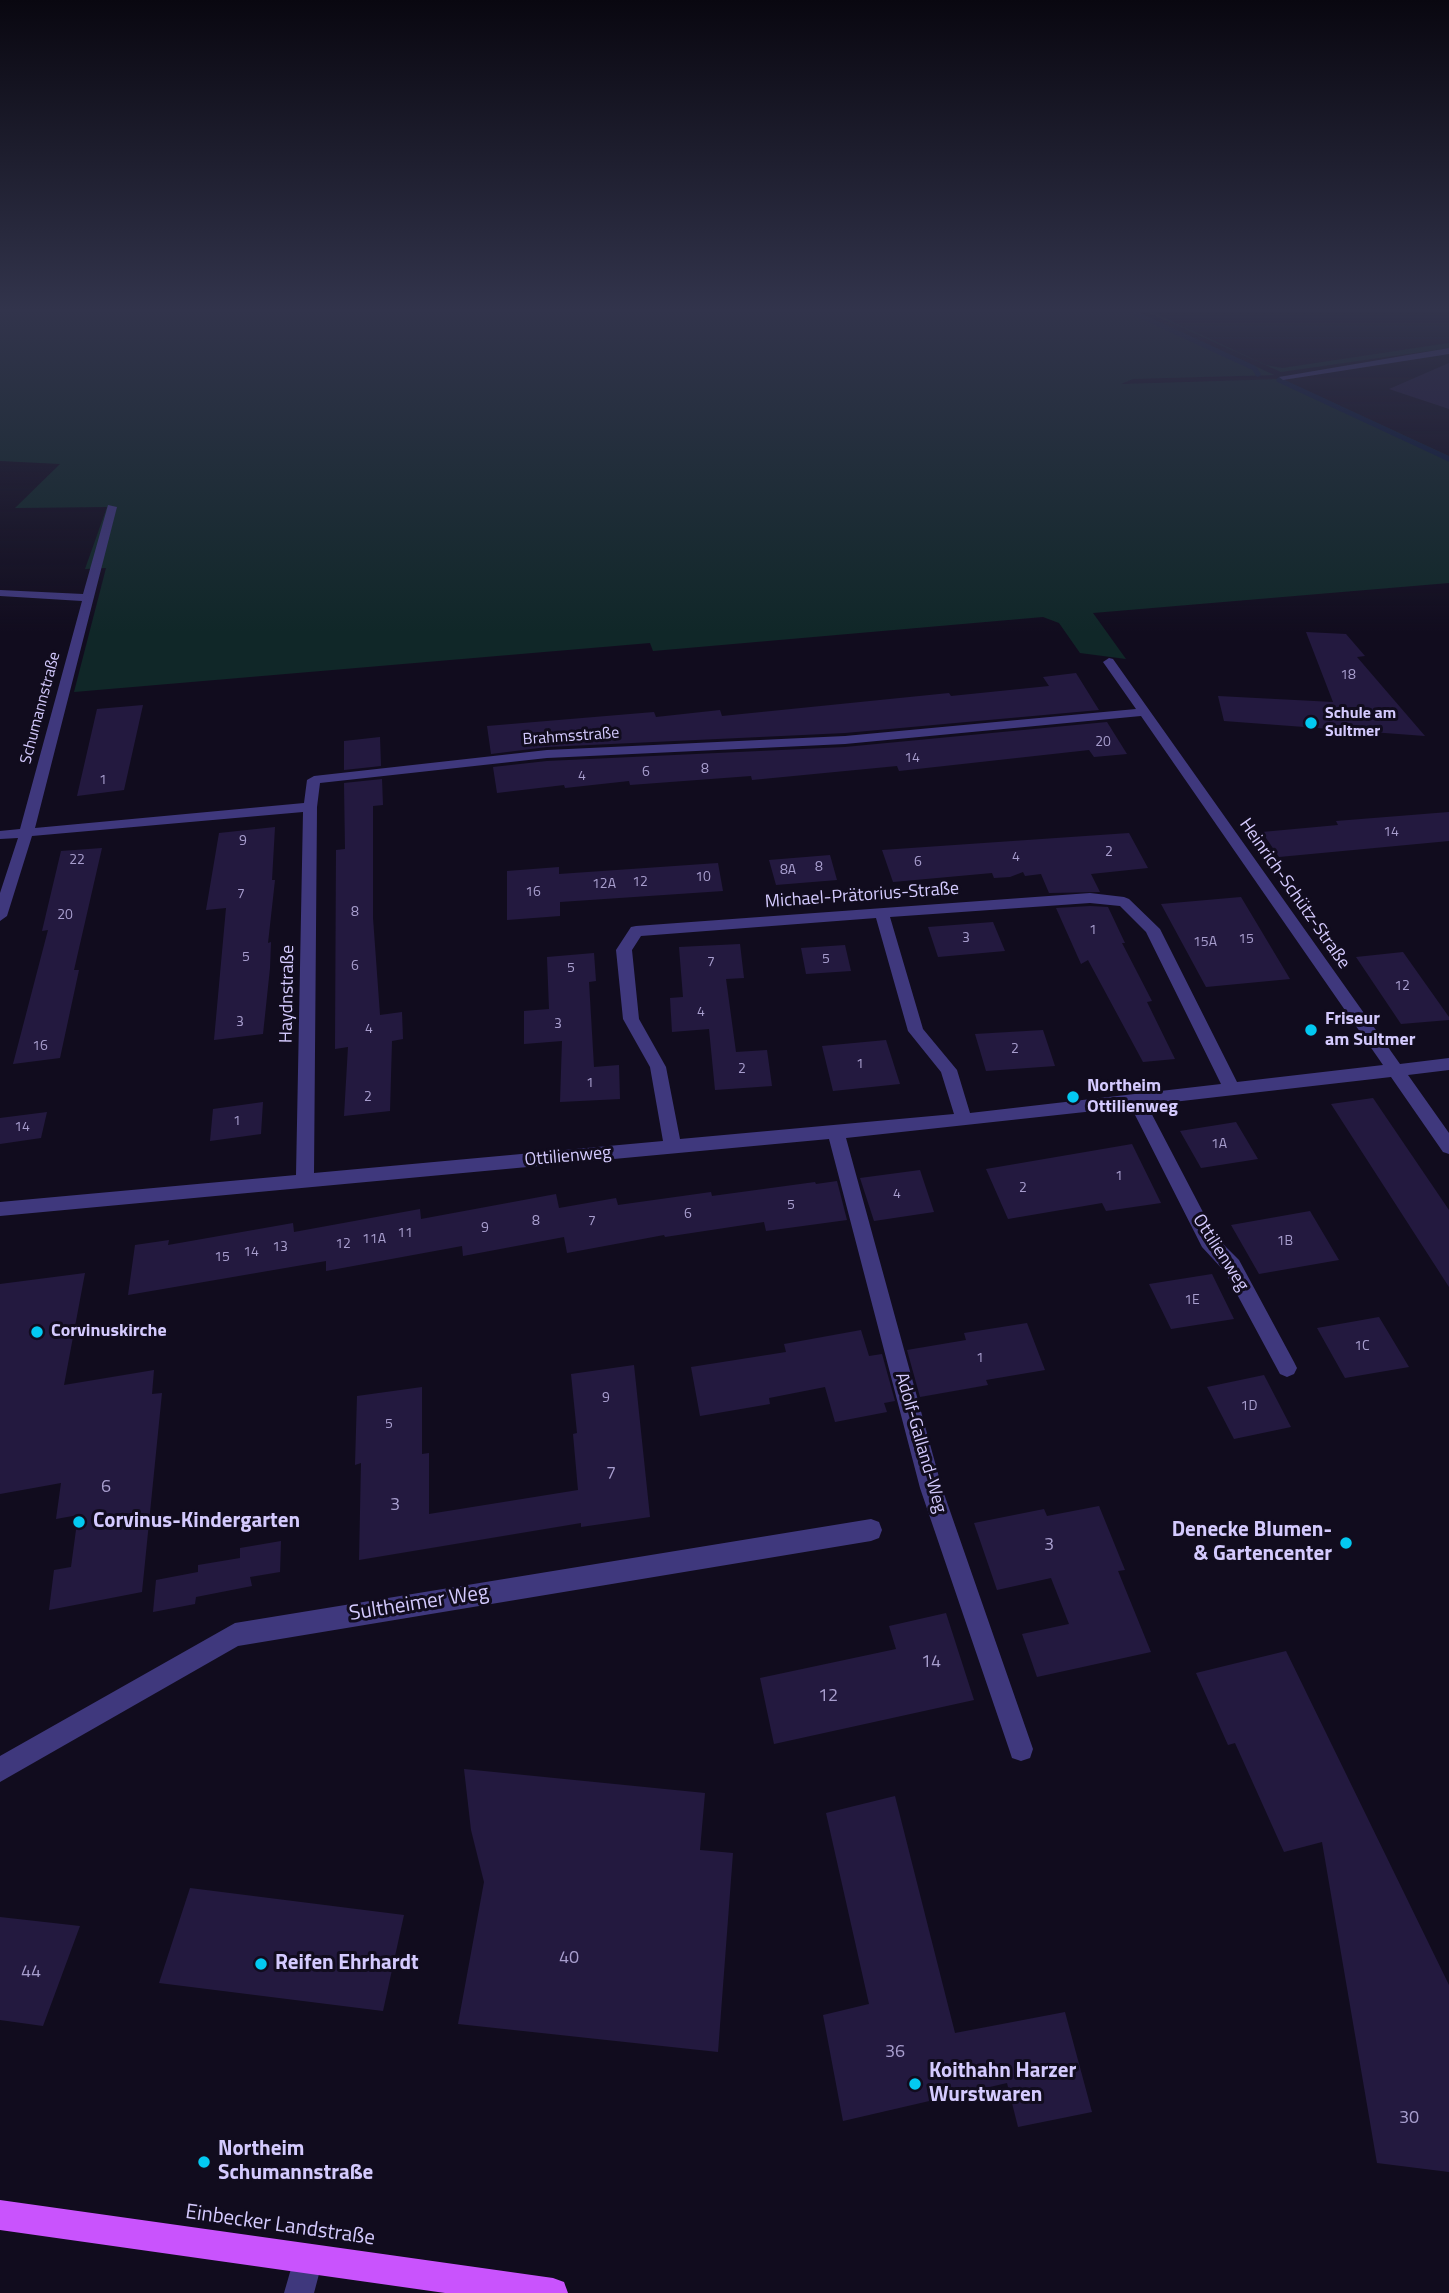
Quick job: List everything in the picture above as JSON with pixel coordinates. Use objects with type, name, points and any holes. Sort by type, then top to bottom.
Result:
[{"type":"main road","name":"Einbecker Landstraße","points":[[0,2215],[552,2293]]},
{"type":"street","name":"Schumannstraße","points":[[0,916],[26,834],[112,507]]},
{"type":"street","points":[[0,593],[87,598]]},
{"type":"street","name":"Heinrich-Schütz-Straße","points":[[1109,662],[1449,1147]]},
{"type":"street","name":"Brahmsstraße","points":[[310,807],[314,780],[547,754],[845,740],[1144,712]]},
{"type":"street","points":[[0,835],[310,807]]},
{"type":"street","name":"Haydnstraße","points":[[304,1181],[310,807]]},
{"type":"street","name":"Michael-Prätorius-Straße","points":[[673,1147],[658,1068],[631,1019],[624,950],[636,932],[1090,898],[1124,902],[1152,929],[1232,1090]]},
{"type":"street","points":[[882,914],[916,1031],[949,1070],[964,1120]]},
{"type":"street","name":"Ottilienweg","points":[[0,1209],[964,1120],[1449,1064]]},
{"type":"street","name":"Ottilienweg","points":[[1136,1100],[1209,1242],[1232,1266],[1287,1368]]},
{"type":"street","name":"Adolf-Galland-Weg","points":[[836,1132],[931,1488],[1021,1749]]},
{"type":"street","name":"Sultheimer Weg","points":[[0,1770],[235,1635],[871,1530]]},
{"type":"street","points":[[299,2293],[308,2259]]},
{"type":"green space","points":[[0,419],[1369,419],[1449,456],[1449,583],[1093,613],[1126,659],[1080,653],[1059,623],[1043,617],[653,651],[650,643],[74,692],[106,568],[85,569],[107,507],[15,508],[60,464],[0,461]]},
{"type":"building","name":"Schule am Sultmer","points":[[1306,632],[1346,634],[1365,656],[1357,657],[1425,736],[1224,721],[1218,696],[1333,702]]},
{"type":"building","points":[[1076,673],[1099,710],[845,733],[547,747],[491,754],[487,726],[654,712],[656,717],[720,710],[722,716],[949,693],[951,696],[1049,686],[1043,677]]},
{"type":"building","points":[[143,705],[124,790],[77,796],[97,709]]},
{"type":"building","points":[[1107,722],[1127,754],[1094,757],[1089,750],[899,771],[897,766],[752,780],[751,776],[630,785],[629,781],[497,793],[493,767],[547,761],[845,747]]},
{"type":"building","points":[[380,737],[381,766],[344,770],[344,741]]},
{"type":"building","points":[[382,779],[383,805],[373,806],[373,918],[380,1015],[402,1012],[403,1039],[392,1041],[390,1111],[344,1116],[348,1047],[335,1049],[336,850],[345,849],[344,783]]},
{"type":"building","points":[[1449,812],[1449,841],[1279,857],[1262,832],[1338,825],[1336,821]]},
{"type":"building","points":[[275,827],[272,880],[275,880],[268,943],[271,942],[270,968],[263,1034],[214,1040],[226,908],[206,910],[219,833]]},
{"type":"building","points":[[1129,833],[1148,868],[1091,874],[1100,892],[1049,893],[1041,874],[1025,876],[1023,872],[1010,877],[994,878],[992,873],[893,882],[882,850]]},
{"type":"building","points":[[102,848],[74,970],[79,970],[60,1058],[13,1064],[48,930],[42,931],[61,851]]},
{"type":"building","points":[[830,855],[837,880],[776,885],[769,860]]},
{"type":"building","points":[[718,863],[723,891],[560,902],[560,916],[507,920],[507,871],[559,867],[559,874]]},
{"type":"building","points":[[1241,897],[1290,979],[1206,987],[1161,904]]},
{"type":"building","points":[[1108,907],[1125,943],[1122,943],[1152,1001],[1147,1002],[1175,1059],[1143,1062],[1088,960],[1081,964],[1056,908]]},
{"type":"building","points":[[993,922],[1005,951],[938,957],[928,927]]},
{"type":"building","points":[[740,944],[744,978],[726,979],[736,1052],[767,1050],[772,1086],[715,1090],[709,1029],[672,1032],[670,998],[683,997],[679,947]]},
{"type":"building","points":[[845,945],[851,971],[806,974],[801,948]]},
{"type":"building","points":[[1403,952],[1449,1020],[1401,1024],[1356,957]]},
{"type":"building","points":[[594,953],[596,981],[589,982],[594,1067],[619,1065],[620,1099],[560,1102],[562,1041],[524,1044],[524,1011],[549,1009],[547,957]]},
{"type":"building","points":[[1043,1030],[1055,1066],[986,1071],[975,1034]]},
{"type":"building","points":[[886,1040],[900,1084],[833,1091],[822,1046]]},
{"type":"building","points":[[1373,1098],[1449,1210],[1449,1287],[1331,1104]]},
{"type":"building","points":[[263,1102],[261,1134],[210,1141],[213,1109]]},
{"type":"building","points":[[47,1112],[41,1138],[0,1144],[0,1118]]},
{"type":"building","points":[[1236,1122],[1258,1159],[1201,1168],[1180,1131]]},
{"type":"building","points":[[1132,1144],[1161,1203],[1106,1211],[1102,1203],[1008,1219],[986,1169]]},
{"type":"building","points":[[920,1170],[934,1212],[874,1221],[860,1178]]},
{"type":"building","points":[[837,1181],[847,1220],[766,1231],[764,1222],[665,1237],[664,1235],[567,1253],[564,1237],[463,1256],[462,1246],[326,1271],[326,1261],[128,1295],[135,1245],[169,1240],[168,1245],[293,1223],[294,1232],[420,1209],[421,1219],[556,1194],[559,1208],[616,1198],[618,1205],[711,1192],[712,1196]]},
{"type":"building","points":[[1310,1211],[1339,1260],[1259,1274],[1231,1225]]},
{"type":"building","points":[[85,1273],[64,1385],[154,1370],[152,1394],[162,1393],[142,1592],[49,1610],[54,1570],[71,1567],[78,1515],[56,1519],[61,1483],[0,1494],[0,1284]]},
{"type":"building","points":[[1212,1274],[1234,1319],[1171,1329],[1149,1284]]},
{"type":"building","points":[[1379,1317],[1409,1367],[1345,1378],[1317,1328]]},
{"type":"building","points":[[1027,1323],[1045,1370],[986,1380],[988,1385],[920,1397],[907,1350],[966,1340],[964,1333]]},
{"type":"building","points":[[861,1330],[869,1356],[882,1354],[895,1401],[884,1403],[887,1412],[835,1422],[825,1387],[769,1398],[770,1404],[700,1416],[691,1367],[786,1352],[784,1344]]},
{"type":"building","points":[[634,1365],[650,1517],[581,1527],[581,1523],[359,1560],[361,1463],[355,1465],[357,1396],[422,1387],[422,1454],[429,1453],[429,1514],[578,1490],[573,1434],[577,1433],[571,1374]]},
{"type":"building","points":[[1264,1375],[1291,1427],[1234,1439],[1207,1387]]},
{"type":"building","points":[[1099,1506],[1125,1570],[1118,1571],[1151,1652],[1037,1677],[1022,1634],[1069,1624],[1051,1578],[997,1590],[974,1523],[1044,1509],[1047,1516]]},
{"type":"building","points":[[281,1541],[280,1572],[250,1577],[252,1586],[196,1597],[195,1604],[153,1612],[156,1580],[198,1572],[198,1565],[240,1558],[240,1548]]},
{"type":"building","points":[[946,1613],[974,1700],[774,1744],[760,1678],[896,1649],[889,1626]]},
{"type":"building","points":[[1286,1651],[1449,1985],[1449,2172],[1377,2163],[1322,1842],[1284,1852],[1235,1743],[1228,1745],[1196,1673]]},
{"type":"building","points":[[464,1769],[705,1793],[700,1850],[733,1853],[718,2052],[458,2024],[484,1882],[471,1830]]},
{"type":"building","points":[[895,1796],[955,2033],[1065,2012],[1092,2112],[1018,2127],[1007,2083],[843,2121],[823,2015],[869,2004],[826,1813]]},
{"type":"building","points":[[190,1888],[404,1915],[383,2011],[159,1983]]},
{"type":"building","points":[[0,1917],[80,1926],[43,2026],[0,2020]]},
{"type":"waterway","points":[[1363,419],[1449,459]]},
{"type":"place","name":"Schule am Sultmer","points":[[1311,723]]},
{"type":"place","name":"Friseur am Sultmer","points":[[1311,1030]]},
{"type":"place","name":"Northeim Ottilienweg","points":[[1073,1097]]},
{"type":"place","name":"Corvinuskirche","points":[[37,1332]]},
{"type":"place","name":"Corvinus-Kindergarten","points":[[79,1522]]},
{"type":"place","name":"Denecke Blumen- & Gartencenter","points":[[1346,1543]]},
{"type":"place","name":"Reifen Ehrhardt","points":[[261,1964]]},
{"type":"place","name":"Koithahn Harzer Wurstwaren","points":[[915,2084]]},
{"type":"place","name":"Northeim Schumannstraße","points":[[204,2162]]}]
